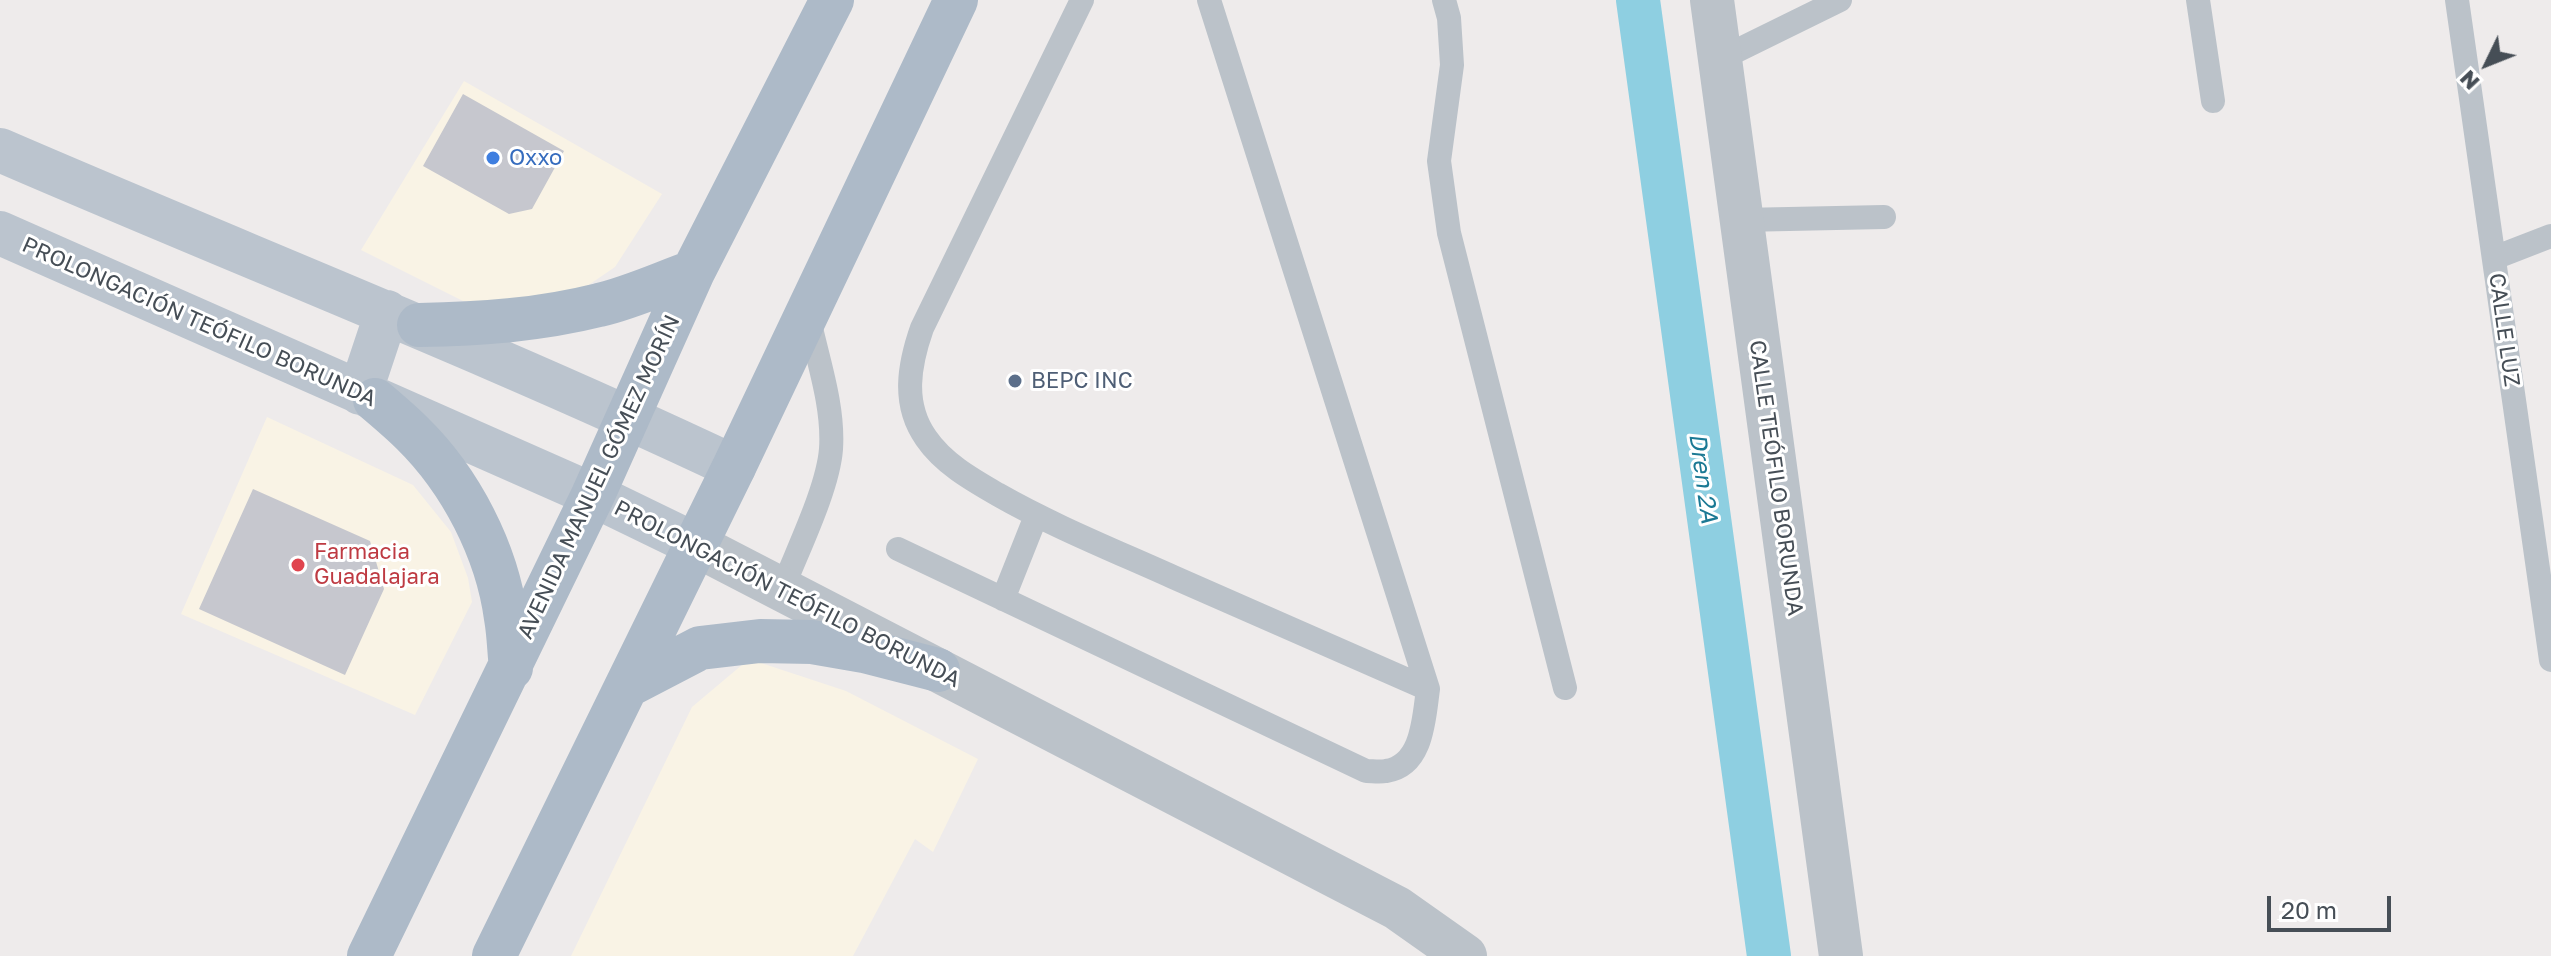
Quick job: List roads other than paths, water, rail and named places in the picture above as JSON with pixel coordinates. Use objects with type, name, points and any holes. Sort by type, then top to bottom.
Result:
[{"type":"main road","name":"AVENIDA MANUEL GÓMEZ MORÍN","points":[[369,956],[593,495],[693,272],[832,0]]},
{"type":"main road","points":[[494,956],[734,467],[956,0]]},
{"type":"main road","points":[[403,319],[482,324],[539,317],[601,305],[693,272]]},
{"type":"main road","points":[[368,397],[414,435],[447,474],[474,519],[494,567],[503,604],[511,668]]},
{"type":"main road","points":[[627,686],[700,648],[760,641],[812,642],[864,651],[938,670]]},
{"type":"street","name":"CALLE TEÓFILO BORUNDA","points":[[1712,0],[1841,956]]},
{"type":"street","points":[[0,150],[403,319],[734,467]]},
{"type":"street","name":"PROLONGACIÓN TEÓFILO BORUNDA","points":[[0,233],[593,495],[696,545],[1397,908],[1465,956]]},
{"type":"street","points":[[368,397],[403,319]]},
{"type":"lane","points":[[1082,0],[922,328],[909,381],[912,413],[926,438],[943,458],[971,479],[1036,516],[1428,689]]},
{"type":"lane","points":[[898,549],[1366,771],[1389,771],[1409,758],[1422,735],[1428,689],[1209,0]]},
{"type":"lane","points":[[1444,0],[1449,18],[1452,65],[1439,161],[1449,233],[1565,688]]},
{"type":"lane","points":[[1720,59],[1840,0]]},
{"type":"lane","points":[[2198,0],[2213,101]]},
{"type":"lane","name":"CALLE LUZ","points":[[2457,0],[2494,258],[2543,544],[2551,660]]},
{"type":"lane","points":[[1741,220],[1884,217]]},
{"type":"lane","points":[[2494,258],[2551,236]]},
{"type":"lane","points":[[782,590],[821,488],[831,451],[830,417],[807,311]]},
{"type":"lane","points":[[1003,599],[1036,516]]},
{"type":"waterway","name":"Dren 2A","points":[[1638,0],[1769,956]]},
{"type":"place","name":"Oxxo","points":[[493,158]]},
{"type":"place","name":"BEPC INC","points":[[1015,381]]},
{"type":"place","name":"Farmacia Guadalajara","points":[[298,565]]}]
